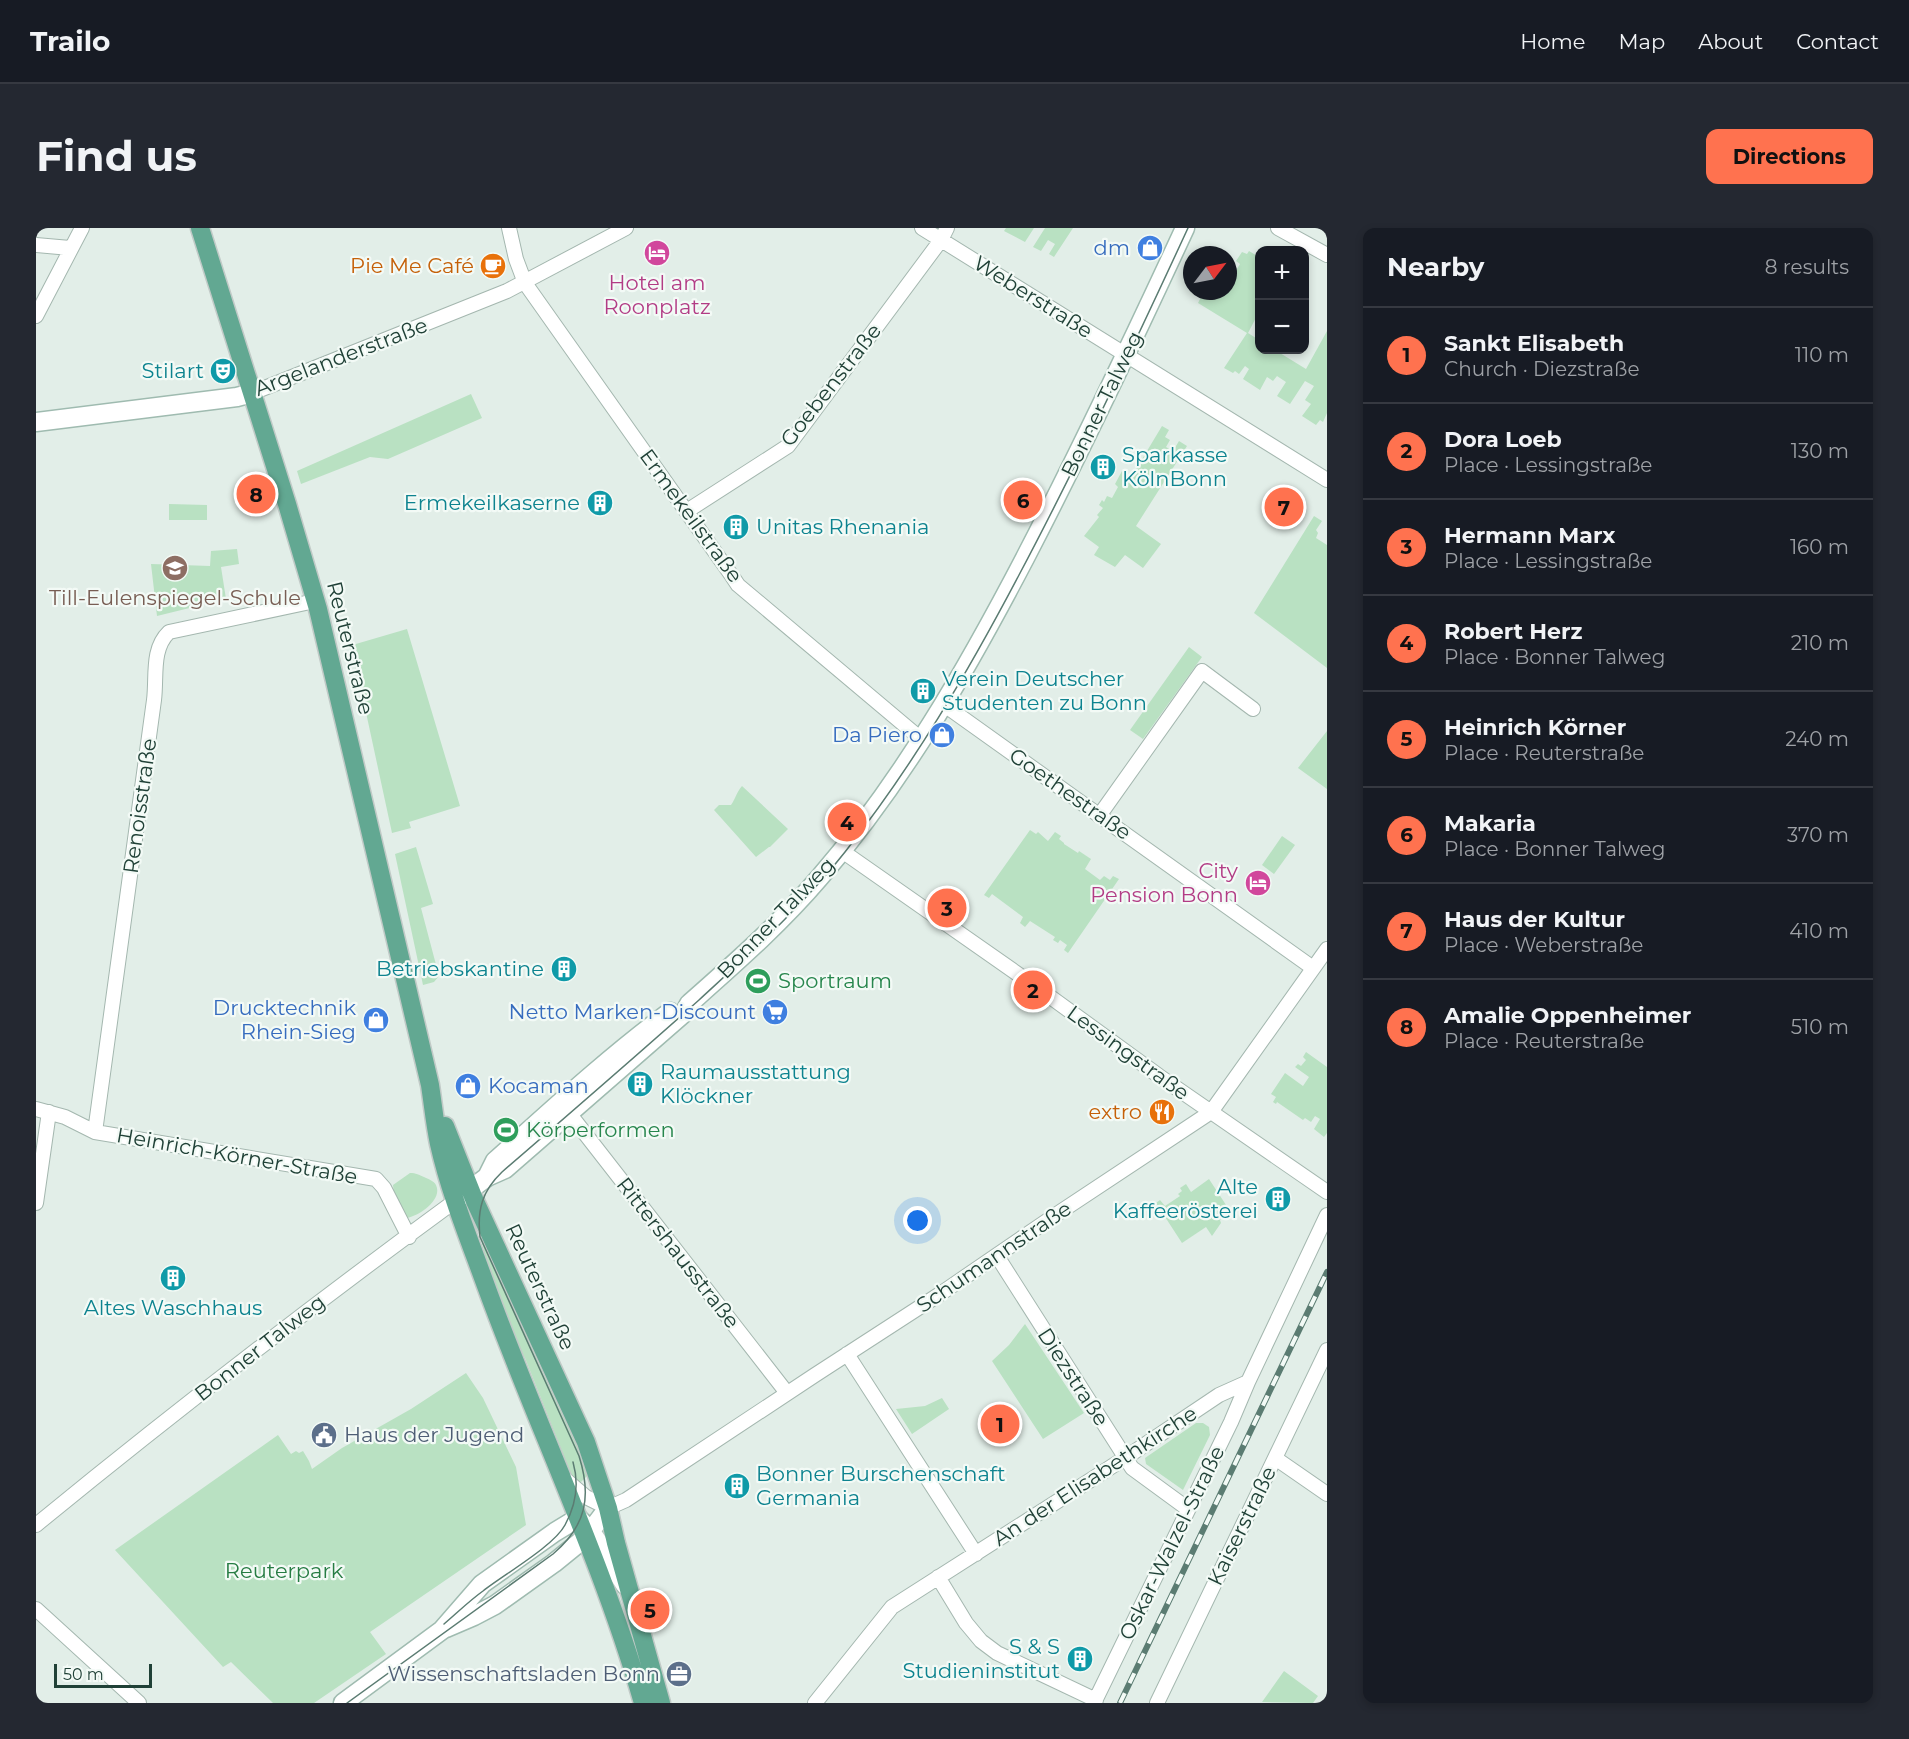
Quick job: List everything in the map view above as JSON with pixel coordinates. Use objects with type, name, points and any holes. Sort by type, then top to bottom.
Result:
[{"type":"main road","name":"Reuterstraße","points":[[200,228],[315,601],[354,757],[430,1086],[439,1143],[455,1201],[500,1325],[559,1474],[578,1518],[589,1534],[641,1701]]},
{"type":"main road","name":"Reuterstraße","points":[[430,1086],[470,1190],[586,1442],[608,1508],[660,1703]]},
{"type":"street","points":[[36,316],[82,228]]},
{"type":"street","name":"Ermekeilstraße","points":[[509,228],[516,259],[525,283],[738,585],[921,739]]},
{"type":"street","name":"Argelanderstraße","points":[[36,422],[237,397],[252,393],[525,283],[626,228]]},
{"type":"street","name":"Weberstraße","points":[[922,228],[944,234],[1126,355],[1327,480]]},
{"type":"street","name":"Bonner Talweg","points":[[36,1525],[133,1446],[356,1274],[409,1237],[487,1177],[505,1169],[662,1034],[813,885],[879,801],[944,704],[982,640],[1066,479],[1185,228]]},
{"type":"street","points":[[1278,228],[1327,255]]},
{"type":"street","name":"Goebenstraße","points":[[687,511],[788,446],[944,234]]},
{"type":"street","points":[[36,245],[70,248]]},
{"type":"street","name":"Renoisstraße","points":[[95,1132],[154,700],[159,644],[169,632],[315,601]]},
{"type":"street","points":[[1099,816],[1202,671],[1252,709]]},
{"type":"street","name":"Goethestraße","points":[[944,704],[1313,968]]},
{"type":"street","name":"Lessingstraße","points":[[842,851],[1327,1192]]},
{"type":"street","name":"Schumannstraße","points":[[608,1508],[626,1500],[788,1394],[1211,1112],[1327,949]]},
{"type":"street","name":"Bonner Talweg","points":[[487,1177],[495,1161],[625,1046],[674,1009],[689,1005]]},
{"type":"street","points":[[36,1203],[43,1110]]},
{"type":"street","name":"Heinrich-Körner-Straße","points":[[43,1110],[65,1117],[95,1132],[376,1179],[384,1188],[409,1237]]},
{"type":"street","name":"Rittershausstraße","points":[[569,1113],[788,1394]]},
{"type":"street","points":[[1248,1383],[1327,1215]]},
{"type":"street","name":"Diezstraße","points":[[997,1256],[1132,1468],[1188,1509]]},
{"type":"street","name":"Kaiserstraße","points":[[1157,1703],[1327,1350]]},
{"type":"street","points":[[847,1354],[976,1554]]},
{"type":"street","name":"An der Elisabethkirche","points":[[815,1703],[892,1607],[1219,1395],[1248,1383]]},
{"type":"street","name":"Oskar-Walzel-Straße","points":[[1095,1701],[1248,1383]]},
{"type":"street","points":[[1272,1463],[1327,1494]]},
{"type":"street","name":"Reuterstraße","points":[[559,1474],[576,1490],[608,1508]]},
{"type":"street","points":[[442,1630],[474,1617],[495,1605],[554,1563],[589,1534],[608,1508]]},
{"type":"street","points":[[344,1703],[442,1630],[482,1584],[578,1518]]},
{"type":"street","points":[[589,1534],[630,1591]]},
{"type":"street","points":[[938,1577],[966,1623],[981,1641],[997,1653],[1095,1701]]},
{"type":"street","points":[[36,1609],[139,1703]]},
{"type":"green space","points":[[1006,228],[1034,228],[1025,242],[1004,231]]},
{"type":"green space","points":[[1045,228],[1073,228],[1054,257],[1049,254],[1055,244],[1048,240],[1041,251],[1033,247]]},
{"type":"green space","points":[[1249,251],[1255,255],[1255,320],[1248,333],[1255,337],[1255,354],[1282,354],[1306,369],[1327,331],[1327,413],[1323,422],[1320,420],[1316,425],[1302,416],[1311,404],[1305,400],[1314,386],[1305,381],[1290,404],[1277,396],[1286,382],[1277,376],[1273,381],[1267,377],[1260,390],[1243,379],[1249,369],[1245,366],[1239,374],[1224,368],[1247,333],[1198,303],[1200,300],[1237,300],[1237,269],[1240,264],[1237,260],[1242,252],[1247,254]]},
{"type":"green space","points":[[471,394],[482,418],[388,459],[370,457],[301,484],[297,471]]},
{"type":"green space","points":[[1162,426],[1169,430],[1165,437],[1170,440],[1166,447],[1173,451],[1179,441],[1187,446],[1136,526],[1161,544],[1143,568],[1125,555],[1115,567],[1094,555],[1099,547],[1084,536],[1099,517],[1097,515],[1103,508],[1099,505],[1102,500],[1104,502],[1107,496],[1112,498],[1118,487],[1115,484],[1122,471],[1132,476]]},
{"type":"green space","points":[[169,504],[207,505],[207,520],[169,520]]},
{"type":"green space","points":[[1314,516],[1322,521],[1316,530],[1318,533],[1316,538],[1327,545],[1327,668],[1254,613]]},
{"type":"green space","points":[[237,549],[239,564],[221,567],[226,599],[157,616],[151,564],[210,566],[211,551]]},
{"type":"green space","points":[[407,629],[460,806],[409,822],[411,828],[392,833],[359,680],[349,646]]},
{"type":"green space","points":[[1189,647],[1202,657],[1143,739],[1130,730]]},
{"type":"green space","points":[[1327,731],[1327,789],[1298,768]]},
{"type":"green space","points":[[742,786],[788,829],[756,857],[714,810],[719,805],[731,805]]},
{"type":"green space","points":[[1030,830],[1036,834],[1038,832],[1048,841],[1055,832],[1061,836],[1059,839],[1064,844],[1091,859],[1085,869],[1100,880],[1104,876],[1110,880],[1113,876],[1119,879],[1068,953],[1064,950],[1067,945],[1060,940],[1058,943],[1053,940],[1055,937],[1030,921],[1025,927],[1020,923],[1023,917],[992,894],[989,898],[984,895]]},
{"type":"green space","points":[[1282,836],[1295,845],[1274,874],[1262,865]]},
{"type":"green space","points":[[416,847],[433,904],[421,908],[439,976],[434,982],[423,985],[395,854]]},
{"type":"green space","points":[[1306,1052],[1327,1067],[1327,1133],[1324,1137],[1314,1129],[1320,1119],[1315,1116],[1311,1122],[1305,1118],[1303,1120],[1277,1102],[1276,1104],[1273,1102],[1276,1097],[1271,1094],[1285,1073],[1303,1086],[1309,1077],[1295,1067],[1298,1064],[1301,1066],[1306,1060],[1303,1057]]},
{"type":"green space","points":[[410,1173],[432,1181],[437,1191],[429,1206],[407,1218],[394,1194],[393,1185]]},
{"type":"green space","points":[[1209,1179],[1228,1208],[1212,1236],[1206,1227],[1182,1243],[1156,1203],[1160,1200],[1165,1206],[1180,1196],[1178,1194],[1182,1191],[1180,1188],[1186,1184],[1191,1192]]},
{"type":"green space","points":[[487,1242],[576,1436],[589,1474],[581,1482],[573,1479],[525,1358],[510,1331],[478,1252],[484,1250],[482,1244]]},
{"type":"green space","points":[[1025,1324],[1084,1413],[1043,1439],[992,1361],[1009,1345]]},
{"type":"green space","name":"Reuterpark","points":[[466,1373],[483,1398],[516,1467],[526,1525],[370,1632],[386,1654],[314,1703],[273,1703],[231,1662],[223,1667],[115,1550],[278,1435],[291,1454],[303,1451],[312,1469],[342,1448],[411,1409]]},
{"type":"green space","points":[[942,1398],[949,1409],[912,1434],[896,1409],[925,1406]]},
{"type":"green space","points":[[1196,1423],[1203,1423],[1209,1427],[1210,1435],[1183,1490],[1146,1464],[1145,1458]]},
{"type":"green space","points":[[1284,1671],[1318,1696],[1313,1703],[1262,1702]]},
{"type":"tram line","points":[[347,1703],[553,1554],[573,1533],[583,1510],[585,1485],[579,1456],[480,1237],[479,1218],[485,1194],[502,1172],[626,1065],[775,929],[811,892],[870,819],[938,718],[1000,611],[1085,446],[1188,228]]},
{"type":"tram line","points":[[444,1624],[559,1533],[569,1517],[574,1502],[576,1478],[573,1462]]},
{"type":"railway","points":[[1120,1703],[1327,1272]]},
{"type":"place","name":"dm","points":[[1150,248]]},
{"type":"place","name":"Hotel am Roonplatz","points":[[657,253]]},
{"type":"place","name":"Pie Me Café","points":[[493,266]]},
{"type":"place","name":"Stilart","points":[[223,371]]},
{"type":"place","name":"Sparkasse KölnBonn","points":[[1103,467]]},
{"type":"place","name":"Amalie Oppenheimer","points":[[256,494]]},
{"type":"place","name":"Makaria","points":[[1023,500]]},
{"type":"place","name":"Ermekeilkaserne","points":[[600,503]]},
{"type":"place","name":"Haus der Kultur","points":[[1284,507]]},
{"type":"place","name":"Unitas Rhenania","points":[[736,527]]},
{"type":"place","name":"Till-Eulenspiegel-Schule","points":[[175,568]]},
{"type":"place","name":"Verein Deutscher Studenten zu Bonn","points":[[923,691]]},
{"type":"place","name":"Da Piero","points":[[942,735]]},
{"type":"place","name":"Robert Herz","points":[[847,822]]},
{"type":"place","name":"City Pension Bonn","points":[[1258,883]]},
{"type":"place","name":"Hermann Marx","points":[[947,908]]},
{"type":"place","name":"Betriebskantine","points":[[564,969]]},
{"type":"place","name":"Sportraum","points":[[758,981]]},
{"type":"place","name":"Dora Loeb","points":[[1033,990]]},
{"type":"place","name":"Netto Marken-Discount","points":[[775,1012]]},
{"type":"place","name":"Drucktechnik Rhein-Sieg","points":[[376,1020]]},
{"type":"place","name":"Raumausstattung Klöckner","points":[[640,1084]]},
{"type":"place","name":"Kocaman","points":[[468,1086]]},
{"type":"place","name":"extro","points":[[1162,1112]]},
{"type":"place","name":"Körperformen","points":[[506,1130]]},
{"type":"place","name":"Alte Kaffeerösterei","points":[[1278,1199]]},
{"type":"place","name":"Altes Waschhaus","points":[[173,1278]]},
{"type":"place","name":"Sankt Elisabeth","points":[[1000,1424]]},
{"type":"place","name":"Haus der Jugend","points":[[324,1435]]},
{"type":"place","name":"Bonner Burschenschaft Germania","points":[[737,1486]]},
{"type":"place","name":"Heinrich Körner","points":[[650,1610]]},
{"type":"place","name":"S & S Studieninstitut","points":[[1080,1659]]},
{"type":"place","name":"Wissenschaftsladen Bonn","points":[[679,1674]]}]
